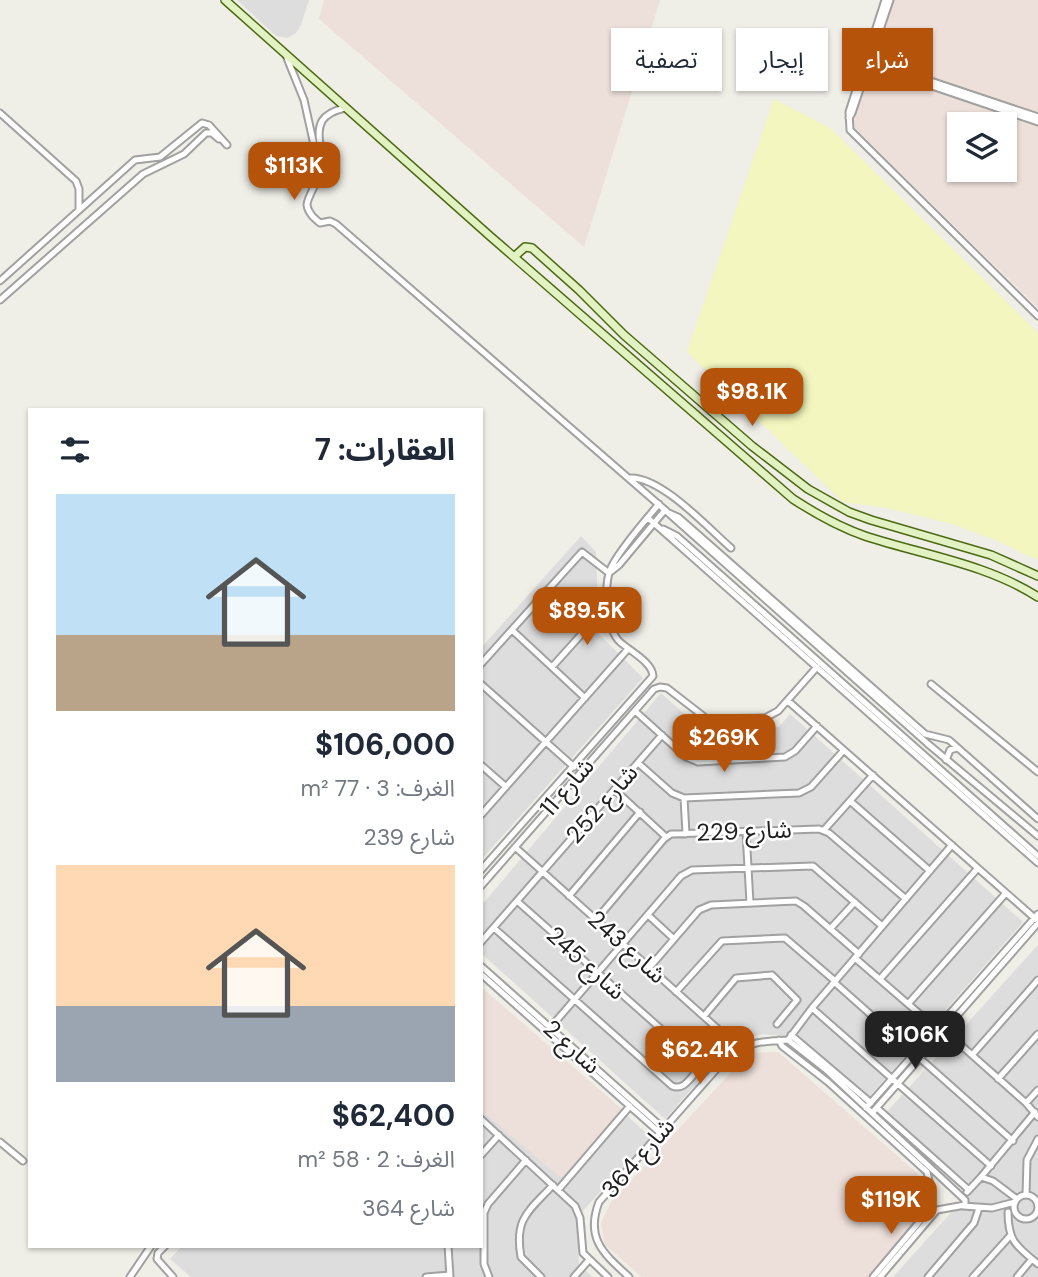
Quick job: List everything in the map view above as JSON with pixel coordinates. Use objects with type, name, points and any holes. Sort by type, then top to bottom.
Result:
[{"type":"street","points":[[225,0],[777,486],[813,512],[865,536],[1000,577],[1038,597]]},
{"type":"street","points":[[877,28],[885,0]]},
{"type":"street","points":[[879,28],[890,0]]},
{"type":"street","points":[[286,55],[304,100],[320,172]]},
{"type":"street","points":[[933,85],[1038,120]]},
{"type":"street","points":[[858,91],[849,118],[850,130],[1038,316]]},
{"type":"street","points":[[345,107],[326,116],[320,127],[322,163],[307,203],[313,216],[320,223],[330,221],[336,225],[667,511],[678,517],[946,760],[1038,836]]},
{"type":"street","points":[[0,113],[76,181],[79,189],[79,209]]},
{"type":"street","points":[[0,281],[133,161],[164,154],[197,125],[205,123]]},
{"type":"street","points":[[205,123],[206,134]]},
{"type":"street","points":[[0,300],[153,167],[184,154],[206,134],[212,134],[228,145],[205,123]]},
{"type":"street","points":[[148,159],[153,167]]},
{"type":"street","points":[[514,257],[525,247],[531,248],[579,290],[624,335],[752,446],[808,489],[849,512],[991,555],[1038,576]]},
{"type":"street","points":[[629,478],[643,479],[663,489],[731,548]]},
{"type":"street","points":[[483,813],[628,649],[613,635],[608,610],[609,573],[659,504]]},
{"type":"street","points":[[637,537],[667,511]]},
{"type":"street","points":[[648,518],[1038,856]]},
{"type":"street","points":[[483,662],[582,552],[609,573]]},
{"type":"street","points":[[728,564],[925,734],[944,737],[1038,818]]},
{"type":"street","points":[[552,667],[596,618],[608,610]]},
{"type":"street","points":[[512,630],[585,698]]},
{"type":"street","name":"شارع 11","points":[[483,868],[651,679],[652,670],[628,649]]},
{"type":"street","points":[[819,665],[788,701],[1037,919],[941,1029],[915,1054],[868,1119]]},
{"type":"street","points":[[819,665],[1038,863]]},
{"type":"street","points":[[931,684],[1038,772]]},
{"type":"street","points":[[483,686],[574,767]]},
{"type":"street","name":"شارع 11","points":[[483,884],[654,689],[667,688],[703,716],[713,720],[770,717],[788,701]]},
{"type":"street","points":[[635,710],[686,757],[698,762],[781,758],[792,754],[817,726]]},
{"type":"street","name":"شارع 252","points":[[483,940],[662,735]]},
{"type":"street","points":[[928,744],[933,736]]},
{"type":"street","points":[[946,760],[950,750],[957,748]]},
{"type":"street","points":[[638,763],[672,793],[684,798],[803,792],[811,787],[844,750]]},
{"type":"street","points":[[483,767],[506,787]]},
{"type":"street","points":[[824,830],[873,775]]},
{"type":"street","points":[[615,790],[666,837]]},
{"type":"street","points":[[684,798],[686,834]]},
{"type":"street","points":[[850,802],[930,872]]},
{"type":"street","points":[[569,896],[640,812]]},
{"type":"street","name":"شارع 229","points":[[596,920],[666,837],[686,834],[814,828],[824,830],[906,899]]},
{"type":"street","points":[[746,832],[750,903]]},
{"type":"street","points":[[739,1048],[790,1037],[952,845]]},
{"type":"street","name":"شارع 243","points":[[515,847],[739,1048]]},
{"type":"street","points":[[550,1027],[688,871],[813,866],[882,926]]},
{"type":"street","points":[[880,979],[978,868]]},
{"type":"street","points":[[908,1004],[1006,893]]},
{"type":"street","name":"شارع 245","points":[[494,928],[672,1086],[681,1087],[691,1078],[698,1068],[697,1061],[517,901]]},
{"type":"street","points":[[649,968],[702,908],[711,905],[796,901],[830,929],[908,1004],[972,1055],[1036,1114],[969,1190],[964,1201],[937,1210],[880,1277]]},
{"type":"street","points":[[830,929],[855,902]]},
{"type":"street","points":[[648,915],[674,939]]},
{"type":"street","points":[[676,992],[716,945],[726,940],[785,938],[1013,1141]]},
{"type":"street","name":"شارع 2","points":[[483,968],[550,1027],[555,1036],[630,1106],[662,1131]]},
{"type":"street","points":[[704,1016],[736,978],[772,975],[797,1000],[777,1024]]},
{"type":"street","name":"شارع 2","points":[[483,976],[662,1131]]},
{"type":"street","points":[[972,1055],[1038,980]]},
{"type":"street","points":[[812,1008],[991,1166]]},
{"type":"street","points":[[862,1113],[920,1059],[941,1029]]},
{"type":"street","points":[[998,1079],[1038,1034]]},
{"type":"street","points":[[790,1037],[969,1190]]},
{"type":"street","points":[[779,1040],[782,1046],[924,1168],[931,1189],[929,1206],[921,1221],[873,1277]]},
{"type":"street","name":"شارع 364","points":[[594,1234],[593,1223],[599,1202],[728,1056],[739,1048]]},
{"type":"street","points":[[1026,1103],[1038,1091]]},
{"type":"street","points":[[541,1277],[521,1257],[519,1228],[523,1218],[630,1106]]},
{"type":"street","points":[[875,1110],[964,1201],[979,1208],[1016,1214],[1022,1219],[1030,1219],[1038,1206],[1034,1198],[1027,1195],[992,1208]]},
{"type":"street","points":[[483,1121],[578,1210],[582,1248],[589,1260],[608,1277]]},
{"type":"street","points":[[483,1153],[499,1135]]},
{"type":"street","points":[[1027,1195],[1027,1160],[1038,1139]]},
{"type":"street","points":[[0,1142],[23,1161]]},
{"type":"street","points":[[489,1277],[484,1264],[484,1213],[488,1204],[526,1160]]},
{"type":"street","points":[[981,1177],[993,1181],[1016,1200]]},
{"type":"street","points":[[1016,1200],[1016,1214]]},
{"type":"street","points":[[928,1277],[974,1223],[979,1208]]},
{"type":"street","points":[[1008,1212],[1010,1236],[1016,1245],[1038,1264]]},
{"type":"street","points":[[581,1236],[594,1234],[602,1251],[629,1277]]},
{"type":"street","points":[[973,1277],[1010,1236]]},
{"type":"street","points":[[130,1277],[149,1248]]},
{"type":"street","points":[[152,1248],[159,1253]]},
{"type":"street","points":[[163,1248],[159,1253],[160,1264],[173,1277]]},
{"type":"street","points":[[426,1277],[450,1276],[448,1248]]},
{"type":"street","points":[[1017,1277],[1032,1259]]},
{"type":"street","points":[[574,1277],[589,1260]]},
{"type":"shaded area","points":[[237,0],[309,0],[301,25],[296,33],[288,38],[276,36]]},
{"type":"shaded area","points":[[324,0],[660,0],[651,28],[611,28],[611,91],[632,91],[584,247],[319,19]]},
{"type":"shaded area","points":[[887,0],[1038,0],[1038,308],[847,120],[857,91],[933,91],[933,28],[878,28]]},
{"type":"shaded area","points":[[581,536],[596,552],[599,634],[643,678],[483,858],[483,646]]},
{"type":"shaded area","points":[[661,693],[700,728],[779,727],[790,714],[1023,922],[869,1097],[800,1038],[763,1034],[733,1042],[665,1119],[483,955],[483,904]]},
{"type":"shaded area","points":[[1038,945],[1038,1277],[893,1277],[974,1187],[885,1114]]},
{"type":"shaded area","points":[[483,989],[651,1137],[577,1217],[579,1265],[593,1277],[191,1277],[170,1259],[180,1248],[483,1248]]},
{"type":"shaded area","points":[[483,989],[624,1111],[561,1178],[483,1112]]},
{"type":"shaded area","points":[[778,1052],[917,1173],[924,1195],[920,1218],[868,1277],[642,1277],[605,1245],[601,1223],[611,1202],[749,1053]]},
{"type":"sand","points":[[774,99],[830,128],[1038,333],[1038,560],[952,524],[887,508],[843,502],[687,352]]}]
